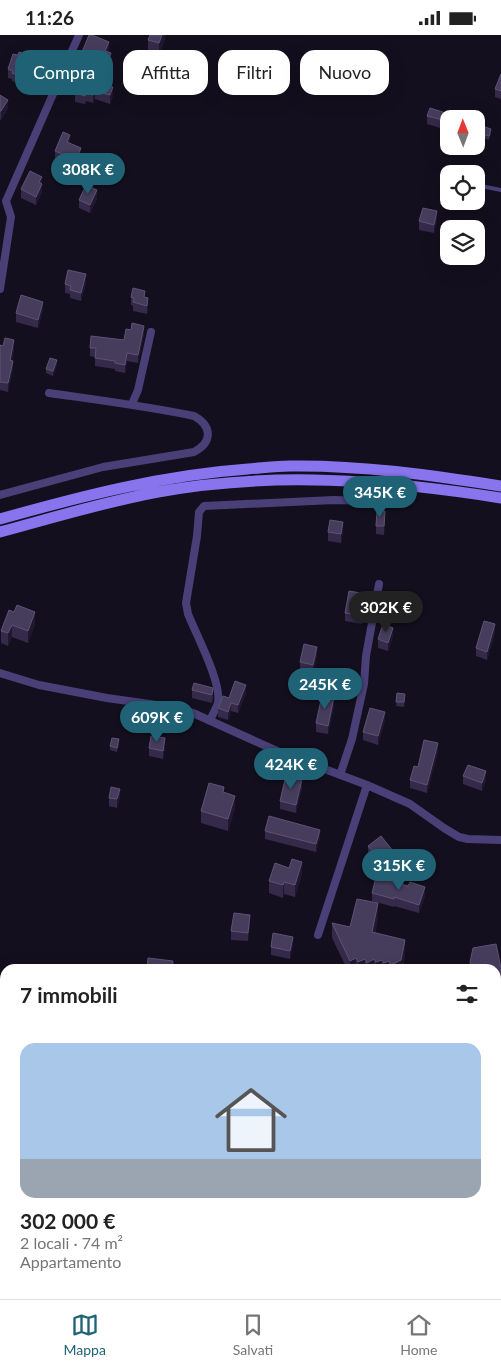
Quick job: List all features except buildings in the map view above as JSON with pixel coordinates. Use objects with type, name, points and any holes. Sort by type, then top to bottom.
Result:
[{"type":"main road","points":[[0,519],[138,483],[210,471],[279,466],[367,468],[501,486]]},
{"type":"main road","points":[[0,533],[94,506],[158,492],[216,484],[269,480],[316,479],[394,483],[501,498]]},
{"type":"street","points":[[0,289],[11,217],[6,201],[78,35]]},
{"type":"street","points":[[132,404],[138,390],[151,332]]},
{"type":"street","points":[[0,495],[103,467],[194,452],[204,444],[208,437],[208,429],[202,421],[194,416],[132,404],[116,404],[49,393]]},
{"type":"street","points":[[210,721],[218,703],[214,675],[188,614],[186,603],[186,592],[197,536],[198,512],[204,506],[334,500],[403,502]]},
{"type":"street","points":[[340,775],[352,739],[364,683],[366,656],[379,584]]},
{"type":"street","points":[[0,673],[59,689],[178,708],[277,751],[410,804],[459,837],[501,840]]},
{"type":"street","points":[[318,935],[366,785]]},
{"type":"lane","points":[[485,187],[501,190]]}]
